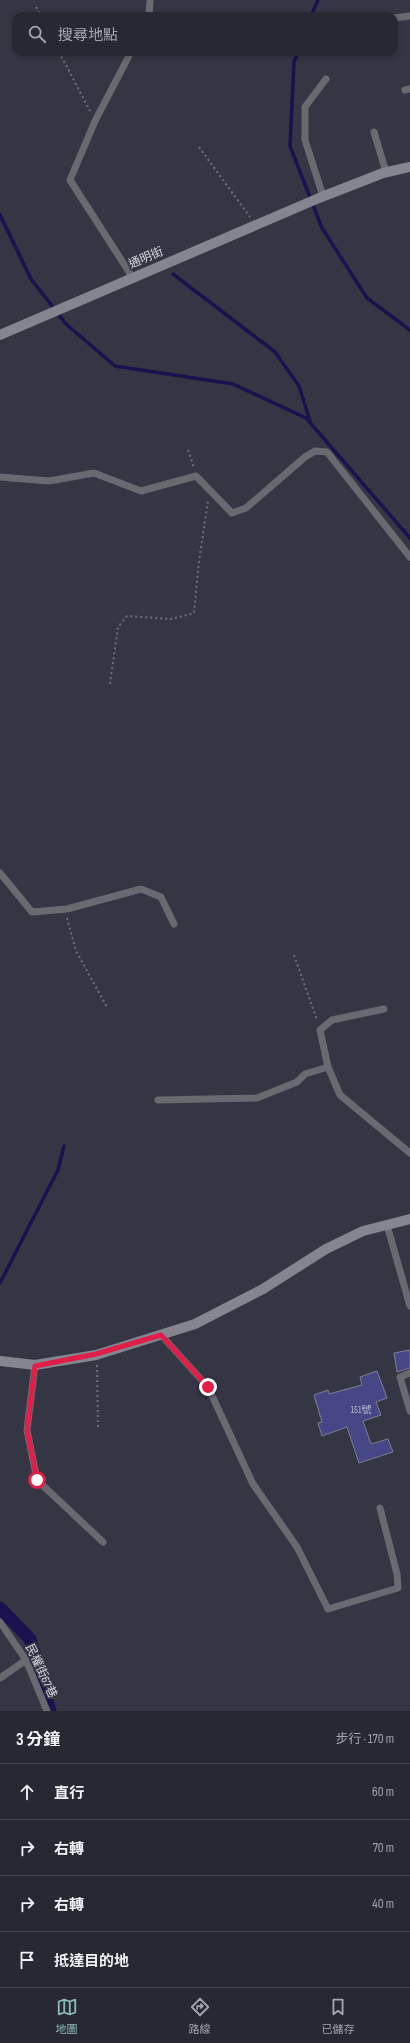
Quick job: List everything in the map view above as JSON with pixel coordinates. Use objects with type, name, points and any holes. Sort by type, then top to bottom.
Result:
[{"type":"street","name":"通明街","points":[[0,333],[50,314],[321,197],[386,172],[410,167]]},
{"type":"street","points":[[0,1362],[35,1366],[96,1354],[195,1324],[263,1289],[326,1249],[363,1231],[410,1219]]},
{"type":"lane","points":[[149,12],[150,0]]},
{"type":"lane","points":[[398,18],[410,16]]},
{"type":"lane","points":[[129,56],[95,122],[70,180],[133,278]]},
{"type":"lane","points":[[321,197],[305,140],[305,107],[326,79]]},
{"type":"lane","points":[[374,132],[386,172]]},
{"type":"lane","points":[[0,477],[49,481],[94,473],[141,491],[196,476],[232,514],[246,508],[315,451],[326,452],[410,557]]},
{"type":"lane","points":[[0,873],[32,912],[64,910],[141,889],[161,897],[174,924]]},
{"type":"lane","points":[[384,1009],[332,1020],[320,1030],[328,1067],[340,1095],[410,1153]]},
{"type":"lane","points":[[158,1100],[257,1098],[297,1082],[305,1074],[328,1067]]},
{"type":"lane","points":[[387,1225],[410,1306]]},
{"type":"lane","points":[[161,1335],[208,1387],[253,1484],[297,1547],[328,1609],[398,1588],[398,1574],[380,1508]]},
{"type":"lane","points":[[35,1366],[27,1430],[37,1480],[103,1542]]},
{"type":"lane","points":[[410,1373],[400,1378],[410,1412]]},
{"type":"lane","name":"民權街67巷","points":[[0,1622],[26,1660],[47,1711]]},
{"type":"lane","points":[[0,1678],[26,1660]]},
{"type":"path","points":[[36,7],[39,12]]},
{"type":"path","points":[[61,56],[95,122]]},
{"type":"path","points":[[199,147],[255,225]]},
{"type":"path","points":[[188,450],[196,476]]},
{"type":"path","points":[[110,684],[118,627],[126,616],[171,619],[194,613],[199,561],[210,490]]},
{"type":"path","points":[[64,910],[76,951],[107,1007]]},
{"type":"path","points":[[294,955],[320,1030]]},
{"type":"path","points":[[96,1354],[98,1427]]},
{"type":"building","points":[[410,1350],[410,1368],[397,1372],[394,1353]]},
{"type":"building","points":[[377,1371],[387,1398],[376,1402],[381,1415],[363,1421],[371,1444],[388,1439],[393,1452],[359,1463],[347,1427],[322,1436],[318,1423],[322,1422],[314,1395],[328,1390],[329,1394],[362,1385],[360,1377]]},
{"type":"waterway","points":[[313,12],[318,0]]},
{"type":"waterway","points":[[296,56],[294,62],[290,146],[322,228],[367,298],[410,330]]},
{"type":"waterway","points":[[0,215],[31,279],[66,324],[115,366],[233,384],[306,418],[410,538]]},
{"type":"waterway","points":[[173,274],[275,352],[299,386],[310,421]]},
{"type":"waterway","points":[[0,1283],[58,1170],[64,1146]]},
{"type":"waterway","points":[[0,1608],[30,1639],[50,1711]]},
{"type":"route","points":[[37,1480],[27,1430],[35,1366],[96,1354],[161,1335],[208,1387]]}]
